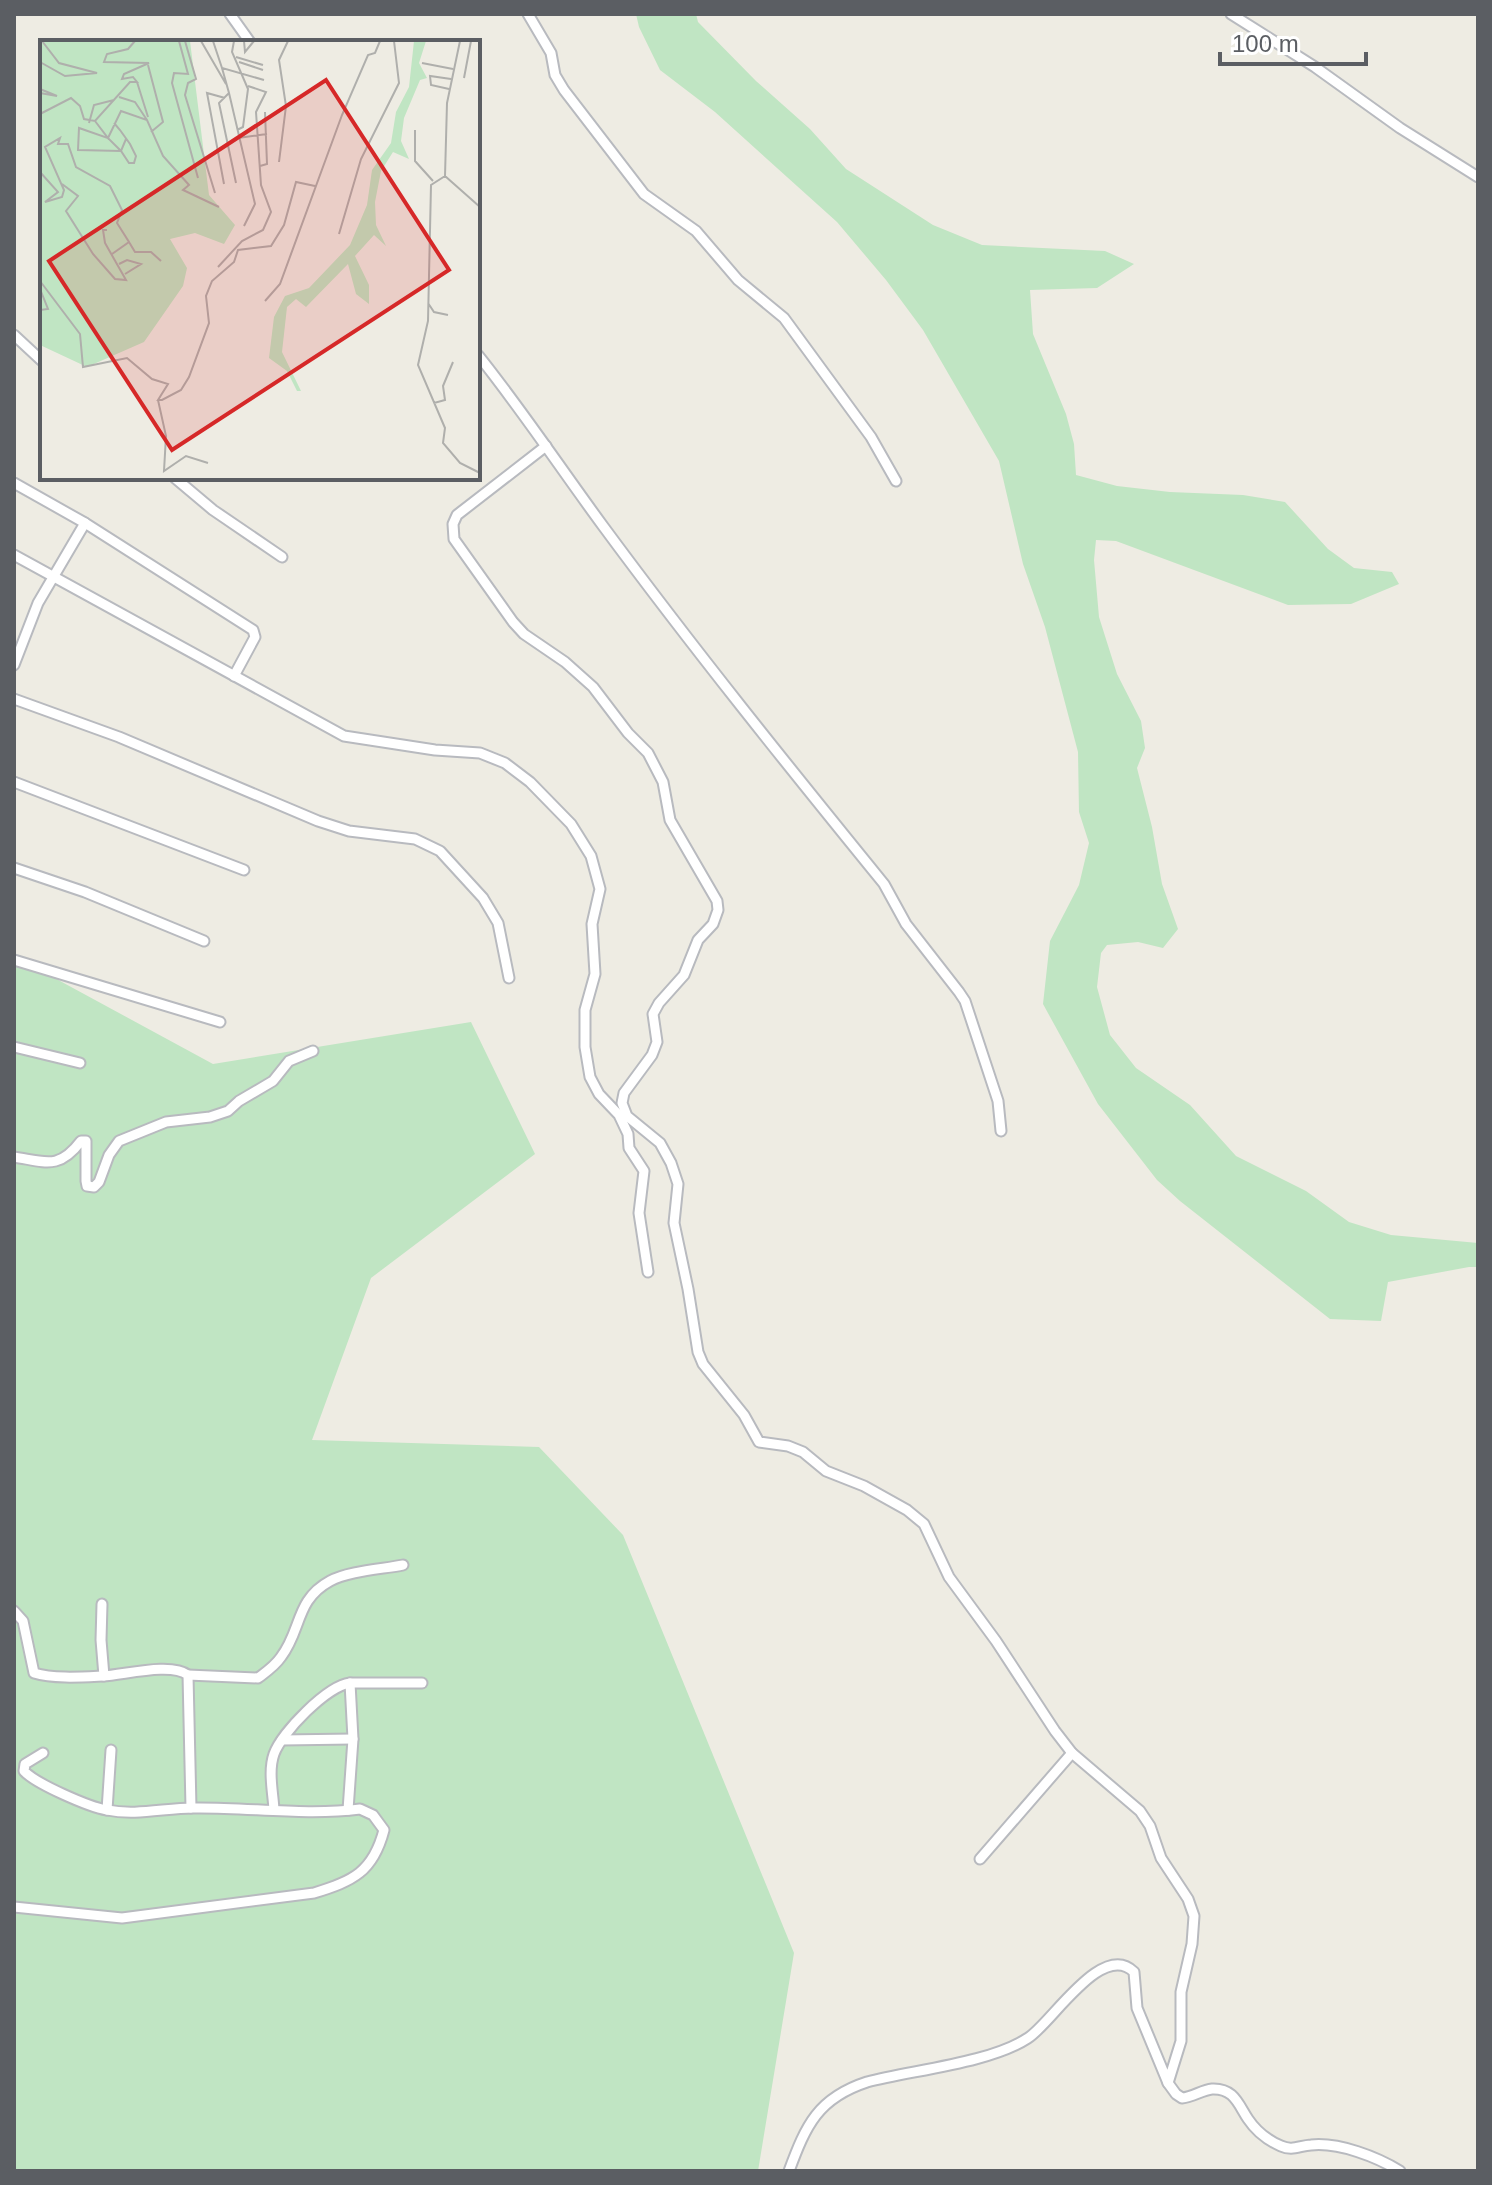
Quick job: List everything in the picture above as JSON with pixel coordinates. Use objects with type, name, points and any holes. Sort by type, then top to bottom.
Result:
[{"type":"street","points":[[230,14],[249,40]]},
{"type":"street","points":[[528,14],[551,53],[559,82],[644,194],[696,231],[738,280],[784,318],[864,427],[896,481]]},
{"type":"street","points":[[1231,14],[1478,177]]},
{"type":"street","points":[[14,335],[40,359]]},
{"type":"street","points":[[480,358],[694,647],[884,884],[906,924],[959,992],[965,1001],[998,1101],[1001,1131]]},
{"type":"street","points":[[546,446],[457,515],[453,524],[454,539],[513,622],[593,687],[628,733],[648,753],[663,782],[670,820],[717,901],[718,910],[713,924],[698,940],[684,975],[653,1014],[657,1042],[652,1055],[624,1093],[619,1115]]},
{"type":"street","points":[[177,480],[213,510],[282,557]]},
{"type":"street","points":[[14,483],[85,523],[253,630],[255,637],[234,676]]},
{"type":"street","points":[[14,665],[38,603],[85,523]]},
{"type":"street","points":[[14,555],[344,736],[435,750],[480,753],[505,763],[530,782],[571,824],[591,856],[600,889],[592,924],[595,974],[585,1010],[585,1047],[590,1077],[599,1094],[619,1115],[628,1134],[631,1153],[644,1171],[639,1213],[648,1272]]},
{"type":"street","points":[[14,699],[119,737],[318,821],[349,831],[415,839],[429,844],[464,875],[498,923],[509,978]]},
{"type":"street","points":[[14,782],[244,870]]},
{"type":"street","points":[[14,868],[85,892],[204,941]]},
{"type":"street","points":[[14,960],[220,1022]]},
{"type":"street","points":[[14,1047],[80,1063]]},
{"type":"street","points":[[14,1157],[51,1164],[71,1154],[81,1141],[86,1141],[86,1181],[87,1186],[94,1187],[119,1141],[166,1122],[210,1117],[228,1111],[273,1081],[289,1061],[313,1051]]},
{"type":"street","points":[[622,1103],[627,1116],[660,1143],[671,1163],[678,1184],[674,1223],[698,1352],[703,1364],[744,1415],[759,1442],[788,1446],[803,1452],[826,1471],[864,1486],[907,1510],[924,1524],[954,1585],[1072,1753],[1140,1811],[1150,1826],[1166,1870],[1192,1906],[1193,1929],[1180,2004],[1181,2041],[1168,2083]]},
{"type":"street","points":[[14,1611],[23,1621],[34,1673],[104,1676],[144,1671],[182,1671],[188,1675],[258,1678],[281,1658],[307,1600],[319,1588],[333,1579],[403,1565]]},
{"type":"street","points":[[102,1604],[104,1676]]},
{"type":"street","points":[[188,1675],[191,1808]]},
{"type":"street","points":[[348,1810],[353,1739],[350,1683]]},
{"type":"street","points":[[274,1810],[271,1767],[275,1751],[322,1697],[341,1684],[422,1683]]},
{"type":"street","points":[[282,1740],[353,1739]]},
{"type":"street","points":[[107,1810],[111,1750]]},
{"type":"street","points":[[14,1907],[122,1918],[314,1893],[341,1885],[369,1866],[380,1847],[384,1830],[373,1815],[360,1809],[191,1808],[146,1813],[107,1810],[28,1776],[24,1771],[25,1764],[43,1753]]},
{"type":"street","points":[[980,1859],[1072,1753]]},
{"type":"street","points":[[789,2171],[805,2131],[824,2103],[867,2082],[997,2052],[1028,2039],[1053,2017],[1066,1998],[1090,1975],[1114,1967],[1127,1967],[1134,1972],[1137,2008],[1168,2083],[1176,2094],[1182,2098],[1210,2089],[1230,2093],[1259,2133],[1284,2148],[1297,2149],[1311,2145],[1344,2149],[1400,2171]]},
{"type":"green space","points":[[636,14],[696,14],[698,22],[756,81],[810,129],[846,169],[933,225],[982,245],[1105,251],[1134,264],[1097,288],[1030,290],[1033,334],[1066,414],[1074,444],[1076,475],[1117,486],[1243,495],[1285,502],[1328,549],[1354,568],[1392,572],[1399,584],[1351,604],[1288,605],[1116,541],[1096,540],[1094,560],[1099,617],[1117,674],[1141,721],[1145,748],[1137,768],[1162,884],[1178,929],[1163,948],[1138,942],[1107,945],[1101,953],[1097,987],[1110,1035],[1136,1068],[1190,1105],[1236,1156],[1306,1191],[1349,1222],[1391,1235],[1478,1243],[1478,1267],[1388,1282],[1381,1321],[1330,1319],[1157,1180],[1098,1104],[1043,1004],[1050,941],[1079,885],[1089,843],[1079,812],[1078,752],[1045,627],[1023,564],[999,461],[923,330],[886,280],[837,222],[715,112],[660,70]]},
{"type":"green space","points":[[14,956],[213,1064],[471,1022],[535,1154],[371,1278],[312,1440],[539,1447],[623,1535],[794,1953],[758,2171],[14,2171]]}]
